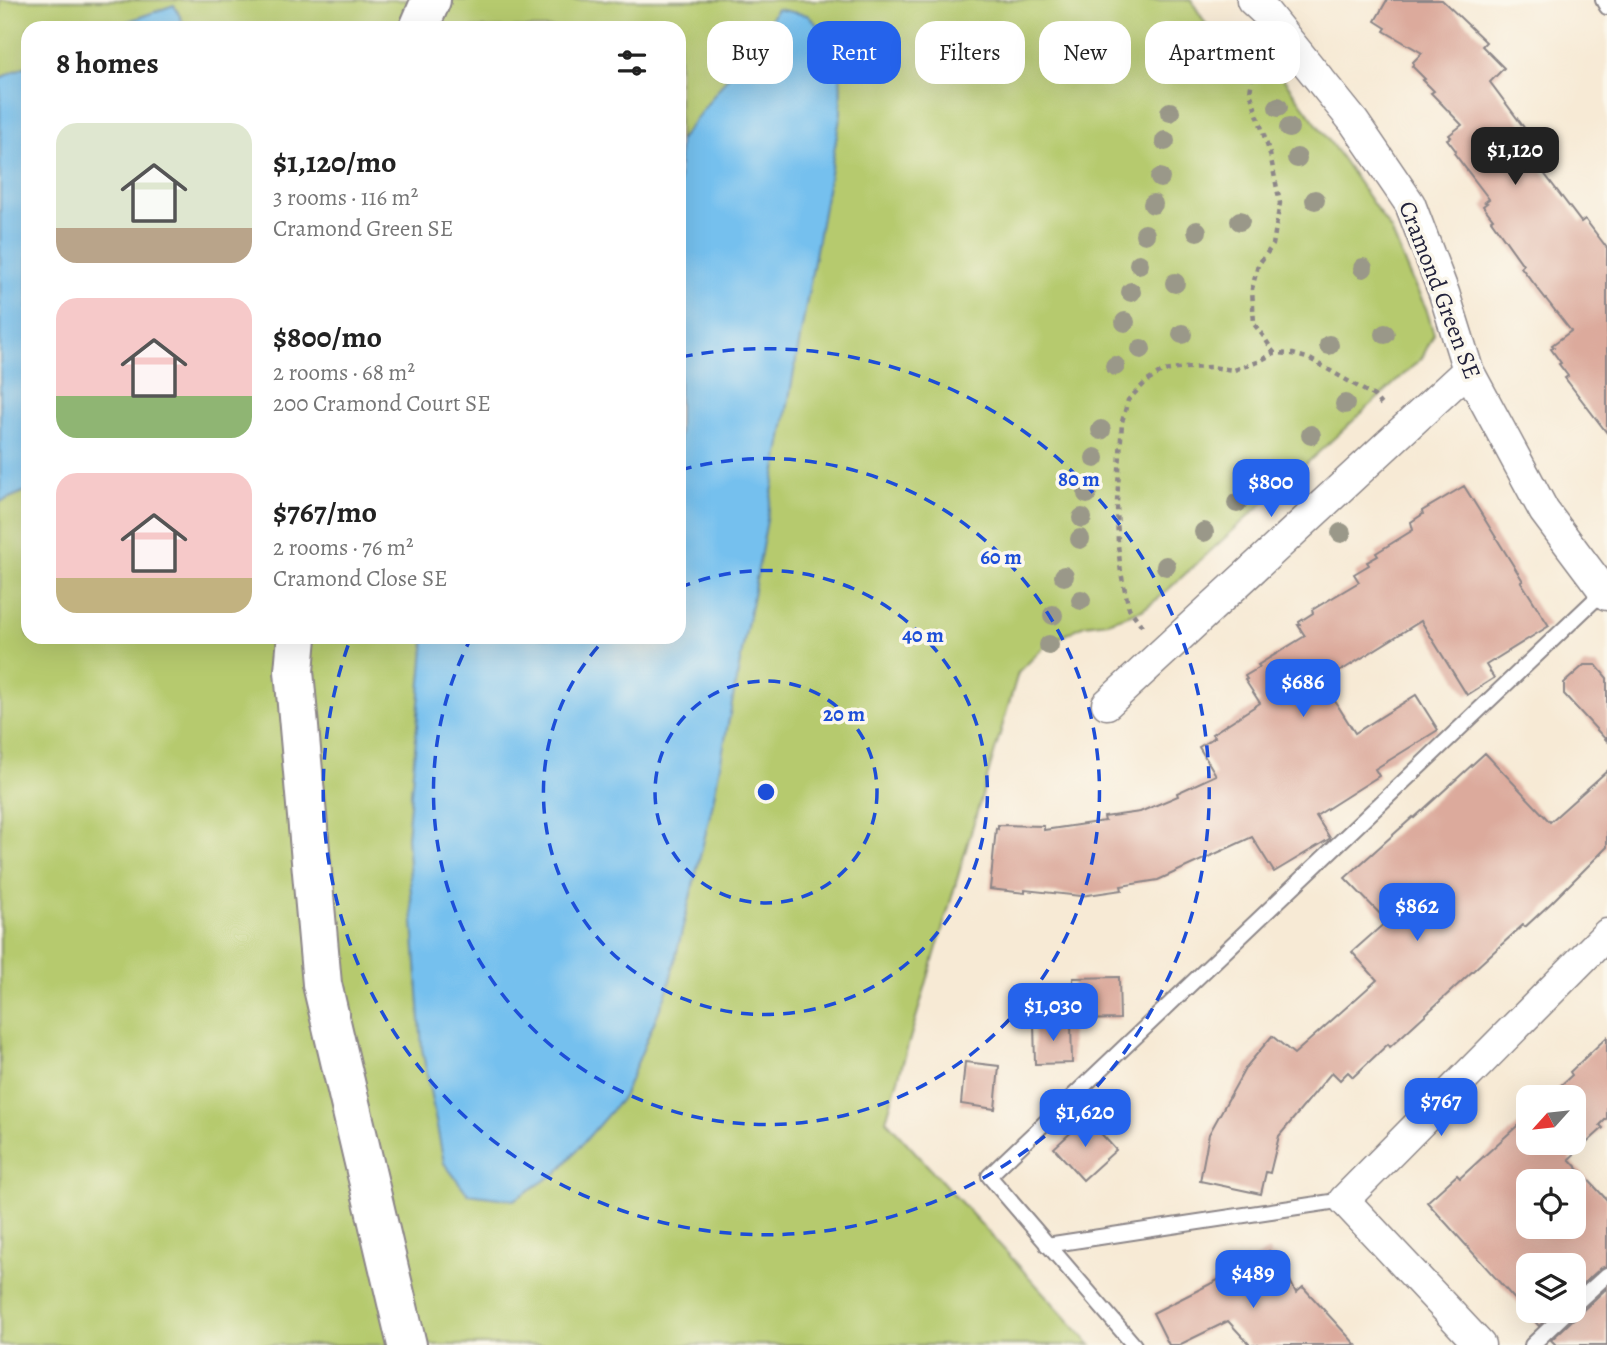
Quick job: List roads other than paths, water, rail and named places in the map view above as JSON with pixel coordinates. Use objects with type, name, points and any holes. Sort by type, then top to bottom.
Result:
[{"type":"highway","points":[[422,21],[431,0]]},
{"type":"highway","points":[[296,644],[294,670],[322,984],[407,1345]]},
{"type":"street","name":"Cramond Green SE","points":[[1252,0],[1266,13],[1354,122],[1410,204],[1444,293],[1468,370],[1544,511],[1606,591]]},
{"type":"street","points":[[1107,704],[1468,370]]},
{"type":"street","points":[[1480,1345],[1344,1200],[1607,934]]},
{"type":"lane","points":[[1603,0],[1607,7]]},
{"type":"lane","points":[[1134,1345],[989,1176],[1606,591]]},
{"type":"lane","points":[[1047,1245],[1344,1200]]},
{"type":"lane","points":[[1586,1294],[1607,1275]]},
{"type":"lane","points":[[1532,1345],[1556,1323]]},
{"type":"water","points":[[174,5],[182,21],[129,21]]},
{"type":"water","points":[[777,9],[807,15],[813,21],[807,21],[807,84],[841,84],[841,113],[712,807],[668,989],[623,1097],[558,1172],[514,1200],[468,1194],[444,1163],[422,1049],[407,837],[424,644],[686,644],[686,132],[722,84],[793,84],[793,21],[769,21]]},
{"type":"water","points":[[21,68],[21,493],[0,502],[0,78]]}]
